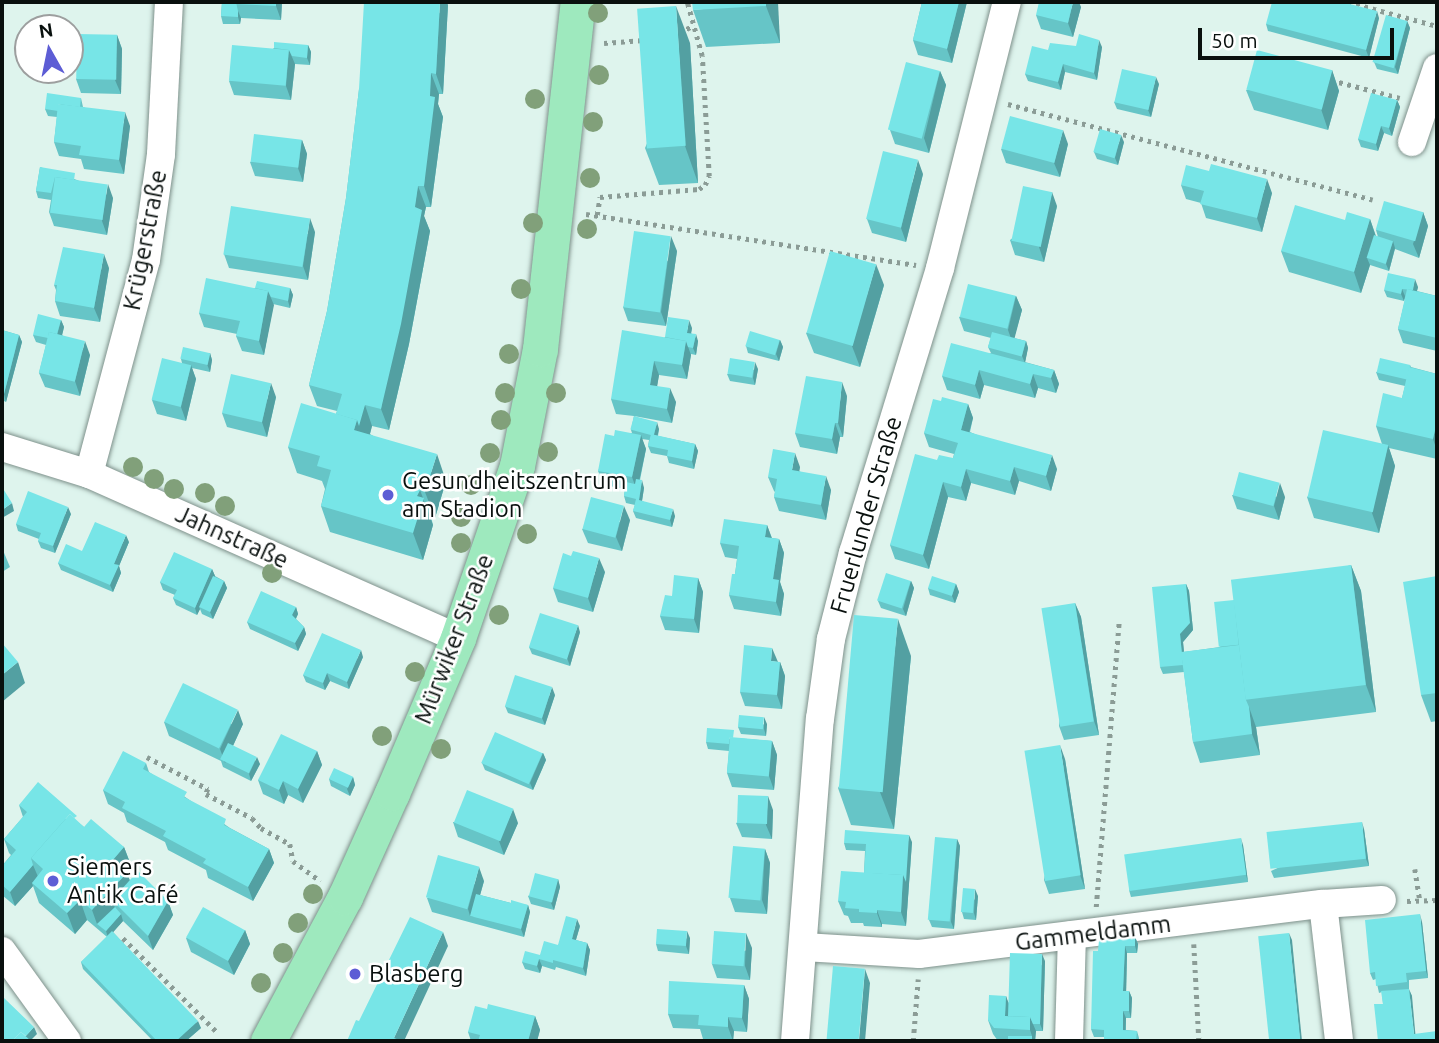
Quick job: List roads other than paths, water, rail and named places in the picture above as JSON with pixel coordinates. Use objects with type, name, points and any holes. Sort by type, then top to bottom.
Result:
[{"type":"main road","name":"Mürwiker Straße","points":[[268,1041],[345,897],[458,638],[517,466],[540,349],[578,2]]},
{"type":"street","name":"Krügerstraße","points":[[89,474],[146,260],[161,155],[169,2]]},
{"type":"street","name":"Fruerlunder Straße","points":[[795,1041],[820,719],[831,639],[853,552],[940,268],[1007,2]]},
{"type":"street","points":[[1412,142],[1437,68]]},
{"type":"street","name":"Jahnstraße","points":[[2,447],[89,474],[458,638]]},
{"type":"street","name":"Gammeldamm","points":[[804,947],[919,954],[1322,904],[1382,900]]},
{"type":"street","points":[[1322,904],[1339,1041]]},
{"type":"street","points":[[1069,1041],[1083,933]]},
{"type":"street","points":[[2,951],[67,1041]]},
{"type":"place","name":"Gesundheitszentrum am Stadion","points":[[388,495]]},
{"type":"place","name":"Siemers Antik Café","points":[[53,881]]},
{"type":"place","name":"Blasberg","points":[[355,974]]}]
